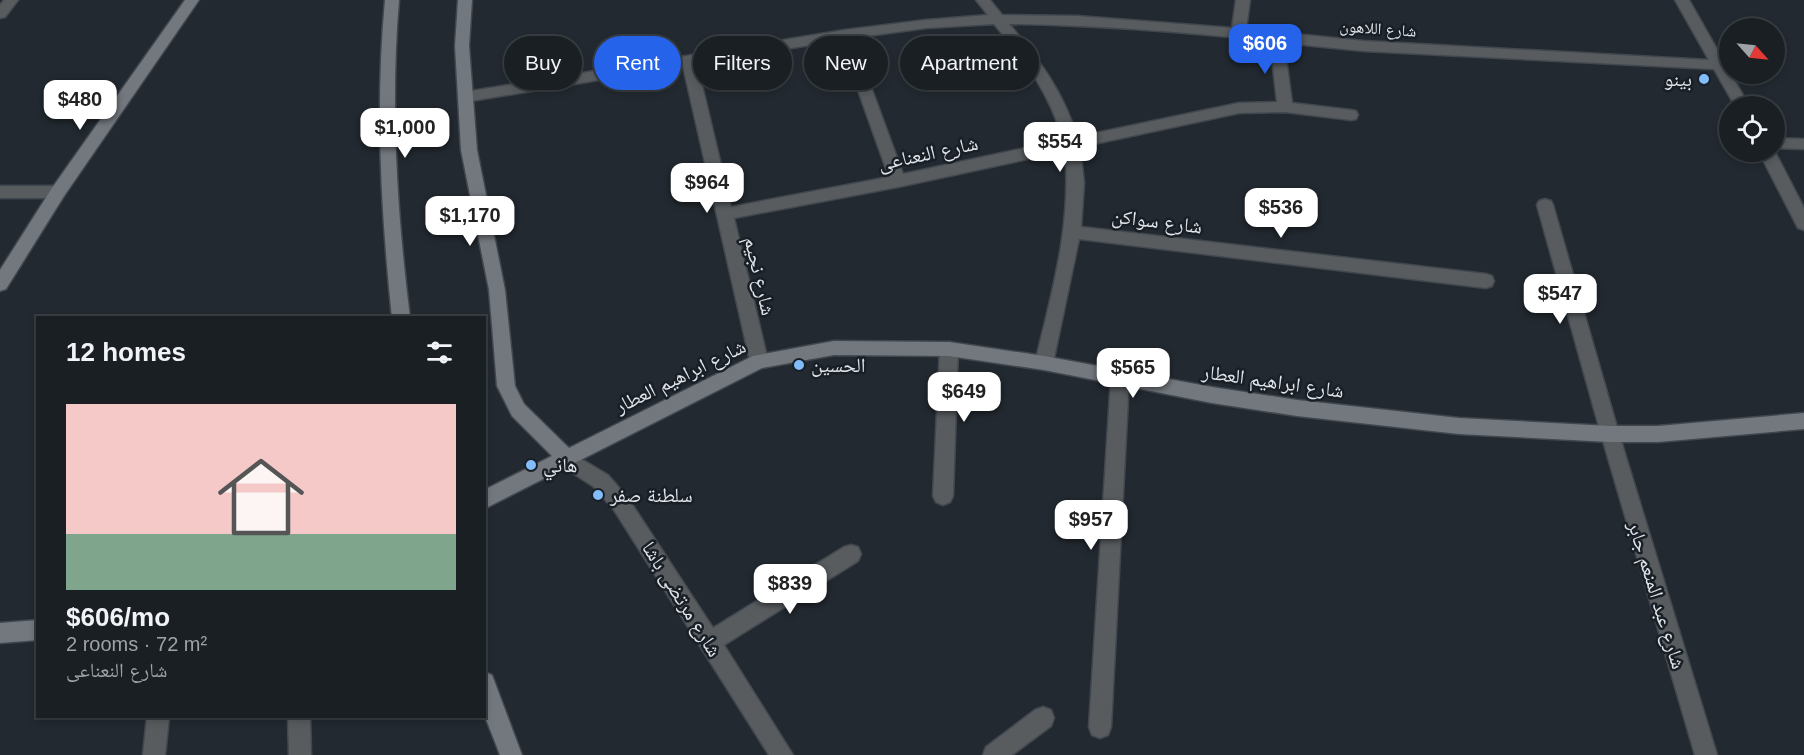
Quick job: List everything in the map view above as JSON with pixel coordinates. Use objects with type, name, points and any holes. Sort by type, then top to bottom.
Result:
[{"type":"street","points":[[0,14],[11,0]]},
{"type":"street","points":[[0,284],[58,192],[192,0]]},
{"type":"street","points":[[392,0],[388,39],[389,183],[401,316]]},
{"type":"street","points":[[465,0],[462,46],[469,150],[496,290],[506,386],[518,411],[566,458]]},
{"type":"street","points":[[983,0],[1045,79],[1066,122],[1073,145],[1077,173],[1077,202],[1073,232],[1044,363]]},
{"type":"street","points":[[1238,34],[1243,0]]},
{"type":"street","points":[[1682,0],[1719,63]]},
{"type":"street","name":"شارع اللاهون","points":[[465,97],[845,35],[926,24],[997,19],[1077,20],[1157,25],[1277,39],[1541,57],[1719,65]]},
{"type":"street","points":[[845,35],[898,181]]},
{"type":"street","points":[[1277,39],[1285,107]]},
{"type":"street","name":"شارع نجيم","points":[[689,60],[759,361]]},
{"type":"street","name":"شارع النعناعى","points":[[724,214],[1073,145],[1218,112],[1285,107],[1352,115]]},
{"type":"street","points":[[1785,143],[1804,144]]},
{"type":"street","points":[[1772,162],[1804,224]]},
{"type":"street","points":[[0,192],[58,192]]},
{"type":"street","name":"شارع عبد المنعم جابر","points":[[1545,205],[1610,434],[1706,755]]},
{"type":"street","name":"شارع سواكن","points":[[1073,232],[1486,281]]},
{"type":"street","name":"شارع ابراهيم العطار","points":[[486,499],[759,361],[834,348],[949,349],[1044,363],[1212,395],[1384,419],[1610,434],[1707,431],[1804,422]]},
{"type":"street","points":[[943,496],[949,349]]},
{"type":"street","points":[[1100,727],[1120,378]]},
{"type":"street","name":"شارع مرتضى باشا","points":[[566,458],[601,481],[621,504],[782,755]]},
{"type":"street","points":[[709,642],[851,554]]},
{"type":"street","points":[[0,633],[36,630]]},
{"type":"street","points":[[486,688],[511,755]]},
{"type":"street","points":[[154,755],[158,718]]},
{"type":"street","points":[[299,718],[300,755]]},
{"type":"street","points":[[994,755],[1043,718]]},
{"type":"place","name":"بينو","points":[[1704,79]]},
{"type":"place","name":"الحسين","points":[[799,365]]},
{"type":"place","name":"هاني","points":[[531,465]]},
{"type":"place","name":"سلطنة صفر","points":[[598,495]]}]
